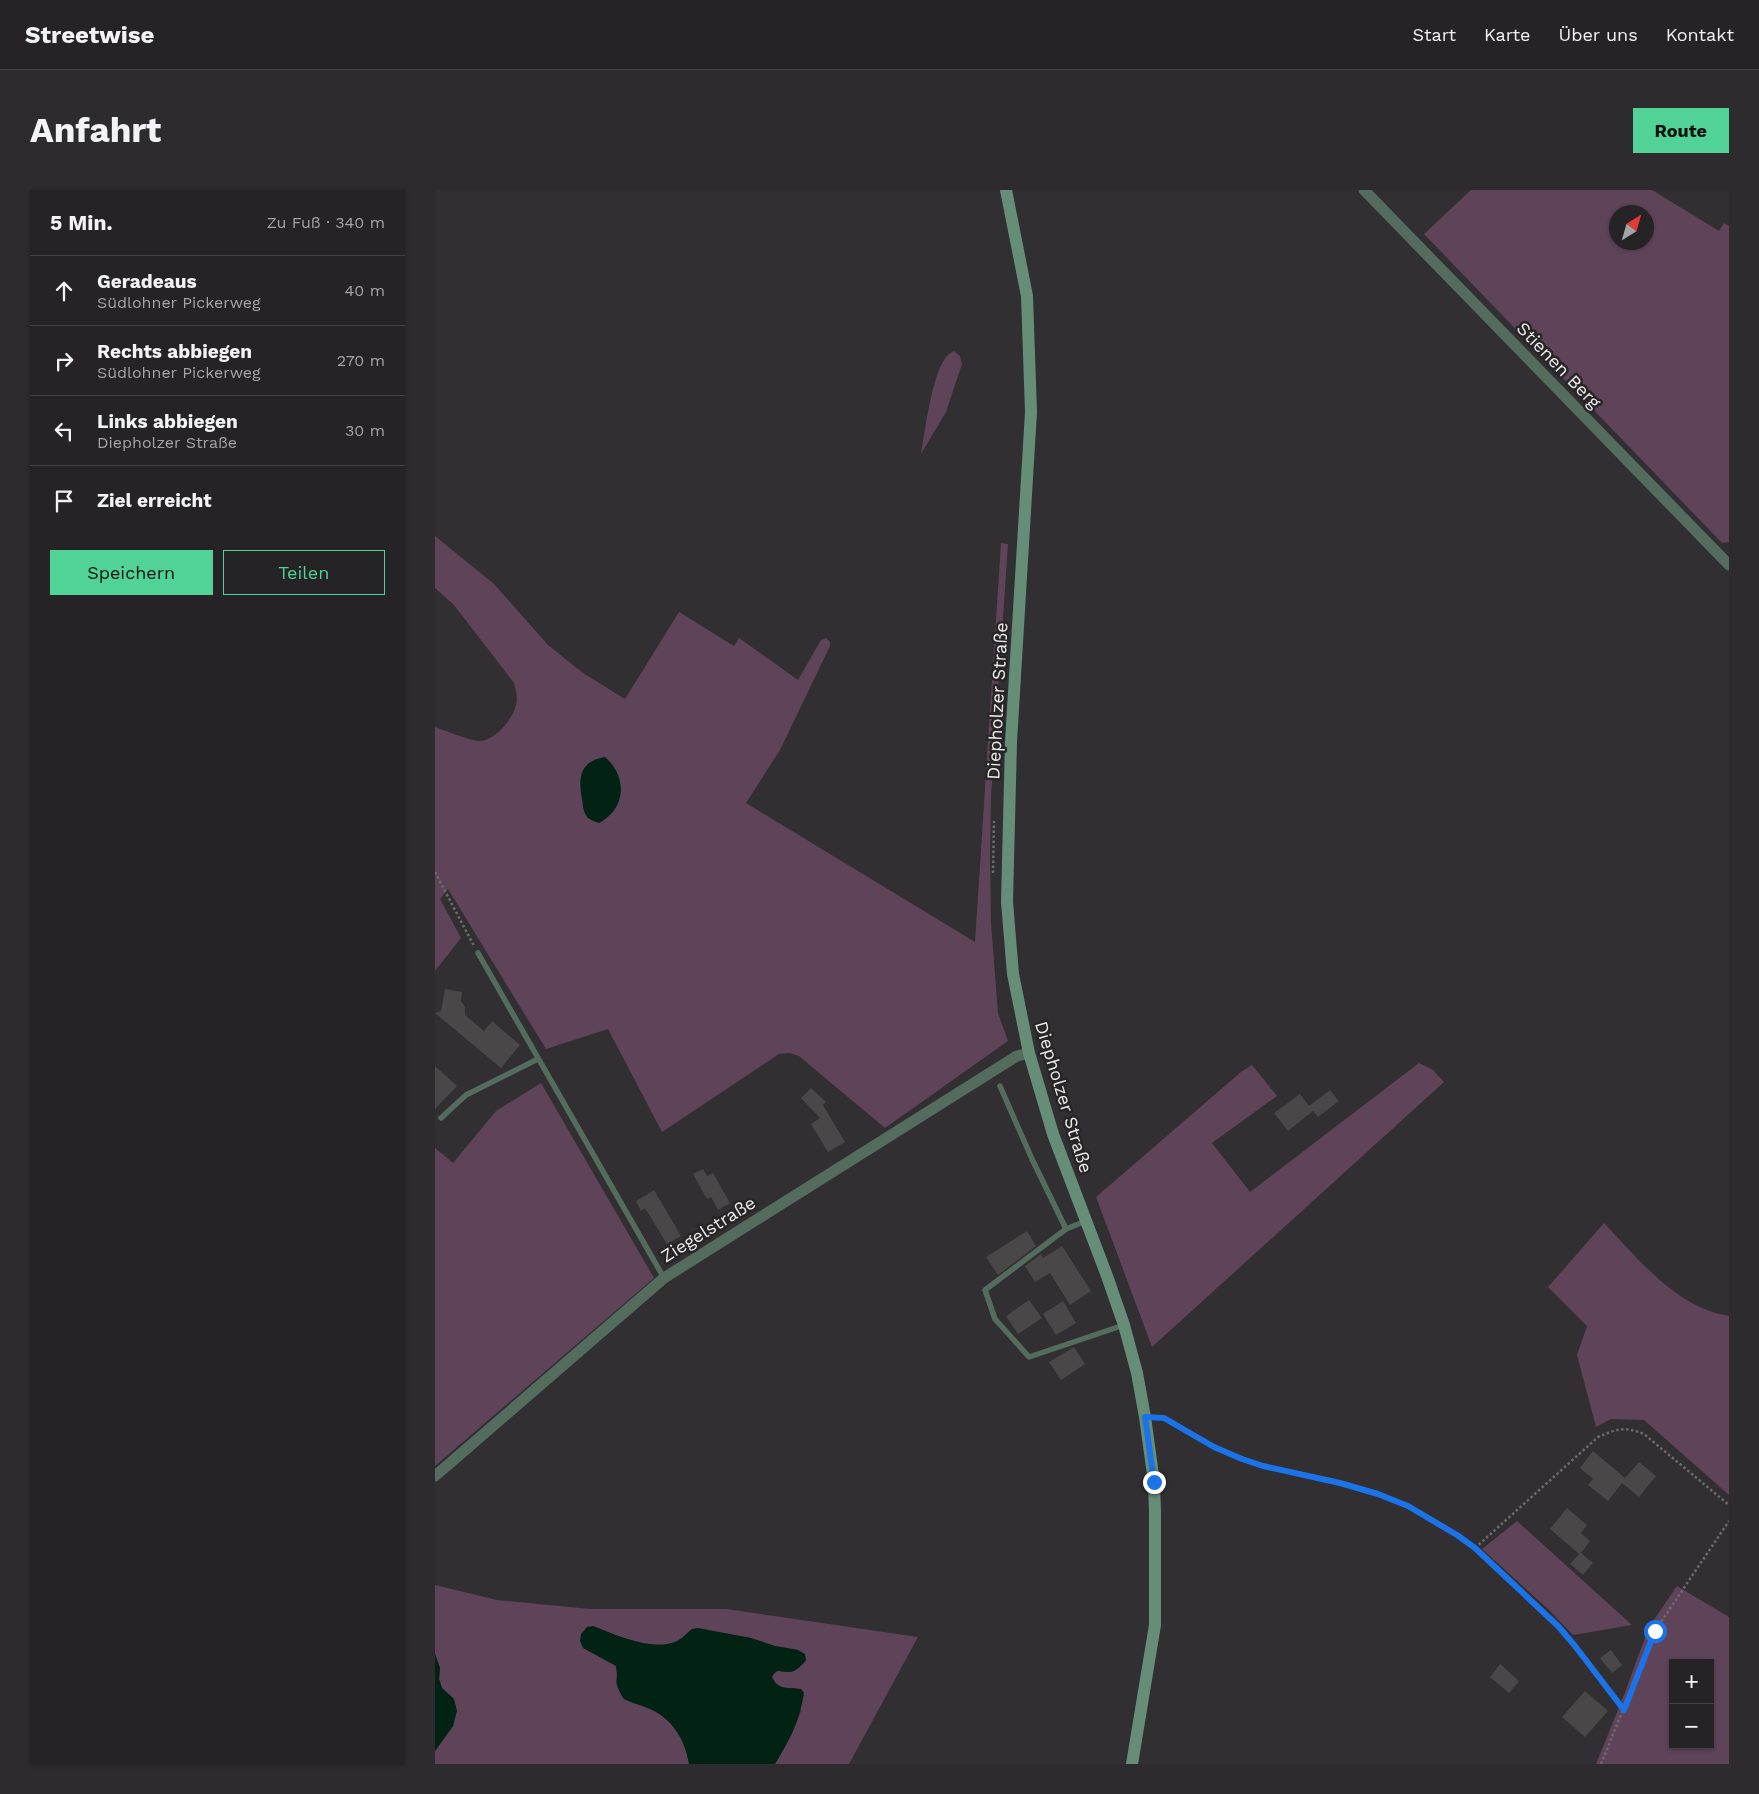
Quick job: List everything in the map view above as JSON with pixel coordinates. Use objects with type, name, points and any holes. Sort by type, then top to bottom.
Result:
[{"type":"main road","name":"Diepholzer Straße","points":[[1006,190],[1027,296],[1031,393],[1031,422],[1011,742],[1007,902],[1013,974],[1029,1054],[1053,1134],[1124,1325],[1137,1373],[1145,1417],[1154,1482],[1155,1625],[1132,1764]]},
{"type":"street","name":"Stienen Berg","points":[[1364,190],[1729,566]]},
{"type":"street","name":"Ziegelstraße","points":[[435,1476],[664,1278],[1017,1056],[1029,1054]]},
{"type":"lane","points":[[478,953],[664,1278]]},
{"type":"lane","points":[[441,1118],[466,1095],[538,1059]]},
{"type":"lane","points":[[1000,1086],[1032,1159],[1066,1229]]},
{"type":"lane","points":[[1086,1221],[1066,1229],[985,1290],[995,1319],[1029,1357],[1124,1325]]},
{"type":"path","points":[[435,872],[478,953]]},
{"type":"path","points":[[1145,1417],[1164,1418],[1214,1447],[1249,1462],[1340,1483],[1378,1494],[1408,1506],[1428,1517],[1475,1548],[1559,1627],[1624,1710]]},
{"type":"path","points":[[1475,1548],[1598,1437],[1618,1429],[1631,1429],[1643,1434],[1729,1505]]},
{"type":"path","points":[[1601,1764],[1655,1631],[1729,1522]]},
{"type":"shaded area","points":[[1471,190],[1652,190],[1719,231],[1724,223],[1729,226],[1729,542],[1722,543],[1424,234]]},
{"type":"shaded area","points":[[954,351],[960,356],[962,364],[946,412],[921,454],[933,387],[942,363]]},
{"type":"shaded area","points":[[435,536],[494,584],[548,645],[583,673],[625,699],[679,612],[734,646],[739,638],[798,680],[821,640],[826,638],[830,642],[830,646],[780,750],[746,803],[975,942],[1001,543],[1008,544],[991,796],[990,858],[991,923],[998,1013],[1008,1041],[885,1128],[799,1056],[790,1053],[779,1054],[662,1132],[608,1029],[546,1049],[448,889],[440,899],[461,938],[435,971],[435,727],[470,739],[485,740],[497,733],[507,723],[514,711],[517,700],[514,683],[454,605],[435,588]]},
{"type":"shaded area","points":[[605,757],[618,774],[621,792],[615,810],[599,823],[588,818],[585,814],[580,784],[586,766],[590,762]]},
{"type":"shaded area","points":[[1419,1063],[1433,1070],[1444,1082],[1152,1347],[1096,1197],[1241,1072],[1252,1065],[1277,1096],[1212,1143],[1250,1192]]},
{"type":"shaded area","points":[[541,1083],[654,1278],[435,1466],[435,1148],[453,1163],[496,1111]]},
{"type":"shaded area","points":[[1604,1223],[1645,1266],[1675,1292],[1692,1303],[1710,1311],[1729,1316],[1729,1495],[1644,1420],[1611,1419],[1596,1427],[1577,1355],[1587,1326],[1548,1287]]},
{"type":"shaded area","points":[[1517,1521],[1632,1625],[1573,1635],[1548,1609],[1482,1549]]},
{"type":"shaded area","points":[[435,1585],[497,1600],[590,1609],[727,1609],[918,1637],[849,1764],[775,1764],[792,1734],[801,1711],[795,1688],[781,1687],[772,1677],[777,1671],[789,1672],[798,1668],[806,1661],[798,1650],[775,1646],[751,1638],[692,1629],[677,1642],[667,1645],[646,1644],[623,1638],[593,1626],[610,1661],[616,1666],[616,1683],[624,1699],[658,1713],[671,1724],[681,1739],[689,1764],[435,1764],[435,1751],[453,1726],[454,1699],[442,1688],[439,1679],[440,1668],[435,1654]]},
{"type":"shaded area","points":[[1677,1586],[1729,1617],[1729,1764],[1596,1764],[1649,1627]]},
{"type":"shaded area","points":[[593,1626],[635,1641],[657,1645],[677,1641],[692,1629],[698,1628],[751,1638],[775,1646],[798,1650],[805,1654],[806,1660],[797,1669],[790,1672],[778,1671],[772,1677],[781,1686],[801,1689],[804,1693],[800,1712],[793,1730],[775,1764],[689,1764],[685,1747],[671,1724],[658,1713],[624,1699],[617,1686],[616,1666],[583,1648],[580,1641],[581,1634],[587,1627]]},
{"type":"shaded area","points":[[435,1654],[440,1668],[439,1679],[442,1688],[454,1699],[457,1711],[453,1726],[435,1751]]},
{"type":"building","points":[[445,989],[462,992],[461,1001],[465,1007],[465,1015],[484,1031],[492,1021],[520,1045],[501,1068],[435,1013],[441,1011]]},
{"type":"building","points":[[435,1066],[457,1086],[435,1109]]},
{"type":"building","points":[[811,1088],[826,1102],[823,1105],[845,1142],[828,1152],[811,1124],[820,1118],[801,1098]]},
{"type":"building","points":[[1330,1090],[1339,1101],[1318,1117],[1313,1111],[1288,1131],[1274,1113],[1300,1094],[1309,1106]]},
{"type":"building","points":[[703,1169],[707,1176],[713,1173],[730,1203],[718,1210],[711,1197],[707,1199],[693,1174]]},
{"type":"building","points":[[654,1190],[681,1236],[667,1244],[645,1208],[641,1211],[636,1201]]},
{"type":"building","points":[[1027,1231],[1036,1246],[998,1275],[986,1257]]},
{"type":"building","points":[[1062,1246],[1091,1291],[1070,1305],[1050,1273],[1035,1282],[1025,1266],[1041,1254],[1043,1258]]},
{"type":"building","points":[[1029,1300],[1042,1318],[1018,1334],[1006,1316]]},
{"type":"building","points":[[1063,1301],[1076,1323],[1056,1335],[1043,1314]]},
{"type":"building","points":[[1074,1347],[1085,1364],[1061,1380],[1049,1362]]},
{"type":"building","points":[[1593,1451],[1625,1478],[1639,1462],[1656,1476],[1639,1497],[1622,1483],[1608,1501],[1588,1485],[1593,1479],[1580,1468]]},
{"type":"building","points":[[1567,1508],[1587,1525],[1581,1533],[1590,1541],[1581,1553],[1593,1563],[1583,1575],[1570,1564],[1579,1554],[1550,1529]]},
{"type":"building","points":[[1611,1650],[1622,1665],[1612,1673],[1600,1658]]},
{"type":"building","points":[[1500,1664],[1519,1681],[1509,1693],[1490,1677]]},
{"type":"building","points":[[1585,1691],[1608,1711],[1585,1737],[1562,1717]]},
{"type":"route","points":[[1154,1482],[1145,1417],[1164,1418],[1214,1447],[1242,1459],[1263,1466],[1340,1483],[1378,1494],[1408,1506],[1475,1548],[1559,1627],[1624,1710],[1655,1631]]}]
